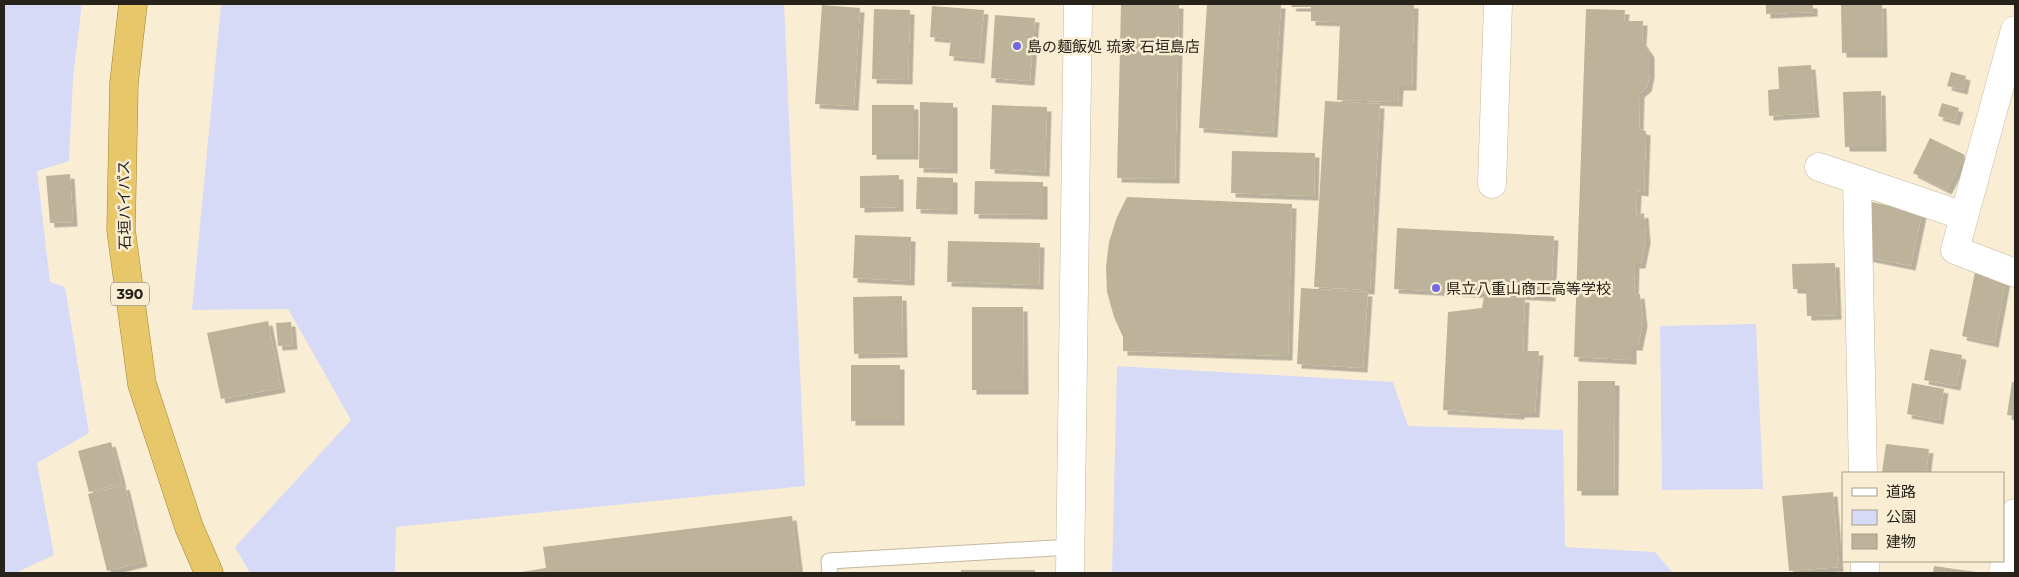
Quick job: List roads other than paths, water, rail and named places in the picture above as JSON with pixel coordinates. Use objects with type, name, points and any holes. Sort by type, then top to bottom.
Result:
[{"type":"highway","name":"石垣バイパス","points":[[133,4],[124,83],[123,240],[142,384],[188,528],[209,573]]},
{"type":"street","points":[[1070,560],[1078,4]]},
{"type":"street","points":[[1492,184],[1498,4]]},
{"type":"street","points":[[2015,30],[1955,250],[2015,273]]},
{"type":"street","points":[[1819,167],[1964,216]]},
{"type":"street","points":[[1857,180],[1863,472]]},
{"type":"street","points":[[2003,573],[2015,513]]},
{"type":"lane","points":[[830,573],[829,561],[1070,560]]},
{"type":"place","name":"島の麺飯処 琉家 石垣島店","points":[[1017,46]]},
{"type":"place","name":"県立八重山商工高等学校","points":[[1436,288]]}]
